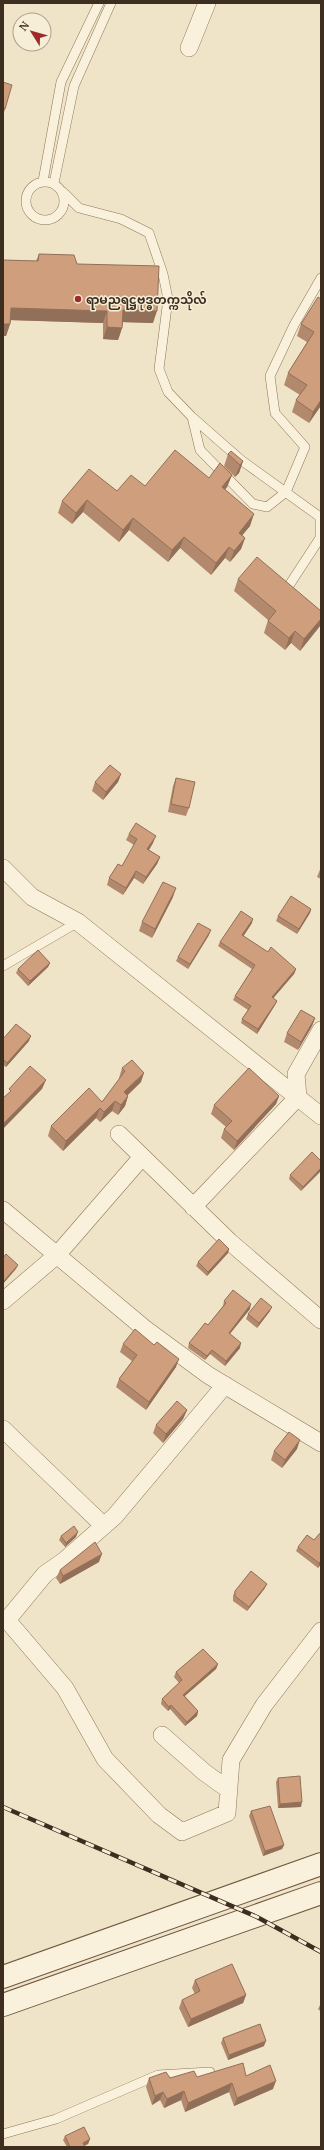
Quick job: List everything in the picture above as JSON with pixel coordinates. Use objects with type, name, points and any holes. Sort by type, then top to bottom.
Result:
[{"type":"main road","points":[[3,1977],[321,1864]]},
{"type":"main road","points":[[3,2005],[321,1893]]},
{"type":"street","points":[[189,48],[207,3]]},
{"type":"street","points":[[3,868],[32,898],[78,922],[321,1116]]},
{"type":"street","points":[[194,1207],[298,1097],[296,1074],[321,1030]]},
{"type":"street","points":[[118,1134],[230,1242],[321,1320]]},
{"type":"street","points":[[3,1301],[57,1255],[142,1157]]},
{"type":"street","points":[[3,1210],[144,1328],[208,1375],[321,1443]]},
{"type":"street","points":[[225,1385],[115,1516],[45,1574],[7,1620],[65,1688],[105,1759],[159,1815],[182,1832],[227,1813],[231,1760],[264,1705],[321,1631]]},
{"type":"street","points":[[3,1429],[104,1526]]},
{"type":"street","points":[[162,1734],[204,1772],[229,1790]]},
{"type":"lane","points":[[43,181],[61,82],[99,3]]},
{"type":"lane","points":[[54,183],[74,86],[111,3]]},
{"type":"lane","points":[[63,192],[64,205],[57,216],[45,220],[39,219],[28,211],[26,198],[32,186],[43,181],[54,183],[63,192],[79,208],[121,219],[149,232],[163,274],[168,299],[159,369],[168,392],[192,417],[241,460],[320,517],[320,538],[290,584]]},
{"type":"lane","points":[[192,417],[200,450],[253,504],[267,507],[286,492],[305,447],[275,413],[270,376],[294,325],[321,278]]},
{"type":"lane","points":[[3,966],[78,922]]},
{"type":"lane","points":[[3,2134],[56,2119],[158,2074],[210,2072]]},
{"type":"building","points":[[3,82],[12,85],[5,109],[3,109]]},
{"type":"building","name":"ရာမညရဋ္ဌဗုဒ္ဓတက္ကသိုလ်","points":[[39,254],[74,255],[77,264],[159,266],[157,311],[123,310],[122,328],[107,327],[107,311],[11,308],[10,324],[3,324],[3,260],[38,261]]},
{"type":"building","points":[[318,297],[321,299],[321,400],[313,412],[296,400],[307,385],[288,373],[314,332],[301,324]]},
{"type":"building","points":[[175,450],[209,478],[220,463],[232,475],[222,487],[254,514],[239,533],[245,538],[234,551],[229,547],[216,563],[184,537],[172,550],[133,518],[123,530],[87,500],[76,513],[62,501],[89,469],[117,491],[131,475],[145,486]]},
{"type":"building","points":[[231,451],[243,461],[240,465],[228,454]]},
{"type":"building","points":[[257,557],[321,611],[321,619],[304,639],[295,631],[289,638],[268,621],[276,611],[238,579]]},
{"type":"building","points":[[110,765],[121,774],[106,792],[95,782]]},
{"type":"building","points":[[176,778],[195,782],[189,808],[171,804]]},
{"type":"building","points":[[136,823],[156,836],[147,849],[160,857],[146,877],[136,871],[126,888],[109,878],[118,864],[122,866],[137,839],[129,834]]},
{"type":"building","points":[[163,882],[176,888],[155,929],[142,922]]},
{"type":"building","points":[[291,896],[311,909],[299,929],[278,916]]},
{"type":"building","points":[[241,911],[253,919],[242,935],[268,952],[271,947],[296,969],[272,997],[277,1001],[258,1029],[242,1019],[251,1006],[235,996],[255,965],[220,942]]},
{"type":"building","points":[[198,923],[211,930],[190,964],[178,957]]},
{"type":"building","points":[[38,950],[50,963],[30,981],[18,969]]},
{"type":"building","points":[[301,1010],[315,1018],[301,1042],[287,1033]]},
{"type":"building","points":[[16,1024],[31,1036],[7,1063],[3,1059],[3,1039]]},
{"type":"building","points":[[132,1060],[144,1073],[124,1092],[128,1096],[121,1105],[115,1101],[104,1112],[100,1108],[66,1141],[51,1126],[89,1088],[102,1102],[125,1071],[122,1068]]},
{"type":"building","points":[[30,1066],[46,1080],[3,1124],[3,1098],[11,1091],[9,1089]]},
{"type":"building","points":[[249,1068],[279,1096],[237,1141],[224,1129],[232,1121],[214,1105]]},
{"type":"building","points":[[312,1152],[321,1161],[321,1168],[303,1187],[290,1175]]},
{"type":"building","points":[[219,1239],[229,1249],[208,1272],[198,1262]]},
{"type":"building","points":[[6,1254],[18,1265],[3,1282],[3,1258]]},
{"type":"building","points":[[233,1290],[251,1304],[229,1333],[241,1343],[226,1361],[212,1350],[207,1356],[189,1343],[205,1323],[208,1325],[226,1303],[224,1301]]},
{"type":"building","points":[[261,1298],[272,1307],[259,1323],[248,1314]]},
{"type":"building","points":[[135,1329],[154,1345],[157,1342],[179,1359],[149,1402],[119,1379],[137,1355],[123,1344]]},
{"type":"building","points":[[177,1401],[187,1410],[166,1434],[156,1425]]},
{"type":"building","points":[[289,1432],[300,1440],[285,1460],[274,1451]]},
{"type":"building","points":[[74,1526],[78,1532],[66,1543],[61,1536]]},
{"type":"building","points":[[321,1532],[321,1561],[319,1563],[298,1547],[307,1535],[314,1540]]},
{"type":"building","points":[[95,1542],[102,1554],[63,1576],[60,1570]]},
{"type":"building","points":[[251,1571],[267,1584],[249,1607],[235,1596],[235,1591]]},
{"type":"building","points":[[203,1649],[218,1664],[183,1695],[198,1711],[187,1722],[171,1705],[169,1707],[162,1699],[182,1680],[176,1672]]},
{"type":"building","points":[[300,1776],[302,1802],[280,1804],[278,1778]]},
{"type":"building","points":[[270,1806],[284,1845],[265,1851],[251,1811]]},
{"type":"building","points":[[232,1964],[246,1995],[191,2019],[182,2000],[200,1991],[195,1980]]},
{"type":"building","points":[[260,2024],[266,2041],[229,2055],[223,2038]]},
{"type":"building","points":[[243,2063],[246,2076],[270,2065],[276,2081],[237,2098],[232,2083],[188,2103],[184,2091],[167,2099],[163,2092],[155,2096],[149,2078],[166,2072],[170,2078],[194,2071],[197,2077]]},
{"type":"building","points":[[84,2127],[90,2139],[83,2143],[85,2147],[70,2147],[65,2136]]},
{"type":"railway","points":[[3,1807],[257,1917],[321,1952]]},
{"type":"place","name":"ရာမညရဋ္ဌဗုဒ္ဓတက္ကသိုလ်","points":[[78,299]]}]
